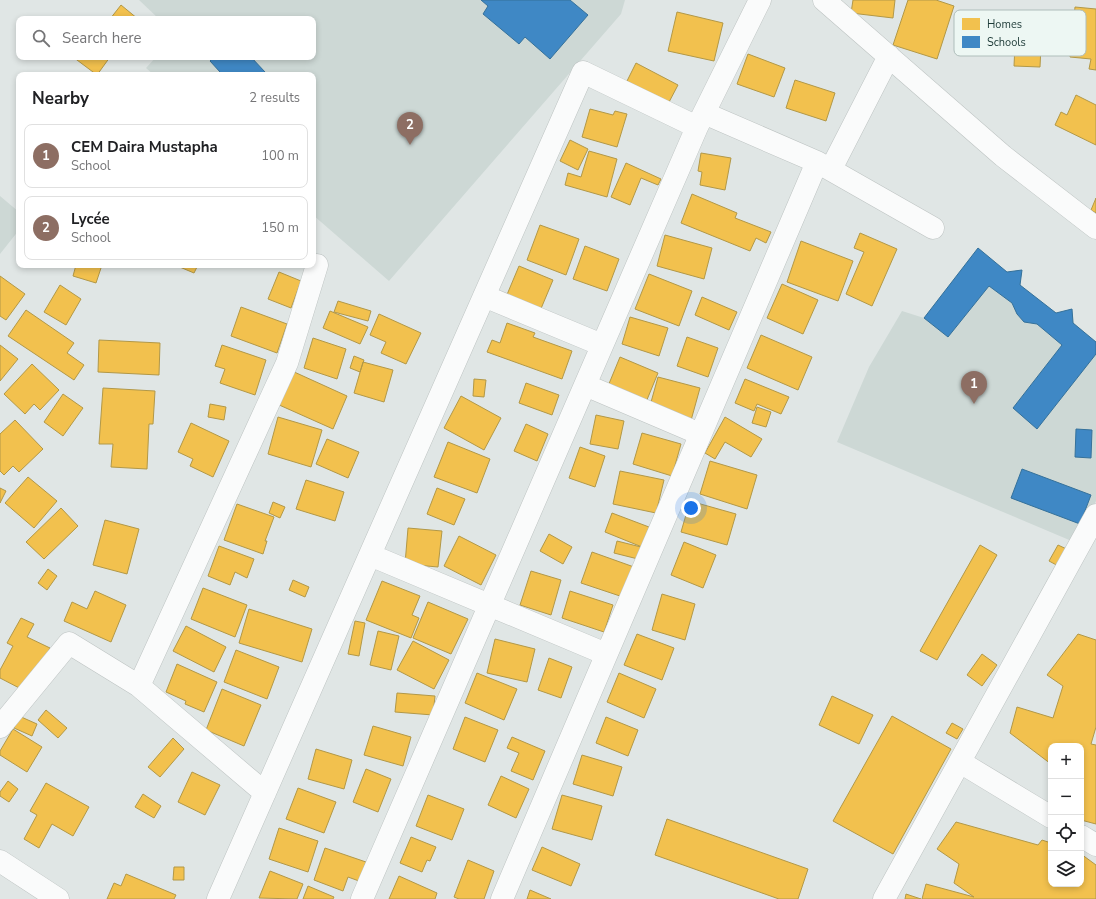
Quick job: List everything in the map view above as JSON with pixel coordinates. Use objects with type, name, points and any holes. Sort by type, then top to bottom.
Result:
[{"type":"street","points":[[362,899],[701,120],[760,0]]},
{"type":"street","points":[[824,0],[1003,156],[1096,228]]},
{"type":"street","points":[[502,899],[700,434],[824,166],[888,56]]},
{"type":"street","points":[[218,899],[583,72],[701,120],[824,166],[933,228]]},
{"type":"street","points":[[139,686],[287,362],[317,266]]},
{"type":"street","points":[[484,296],[602,345]]},
{"type":"street","points":[[585,385],[700,434]]},
{"type":"street","points":[[884,899],[1096,515]]},
{"type":"street","points":[[370,555],[606,654]]},
{"type":"street","points":[[0,727],[69,643],[139,686],[265,793]]},
{"type":"street","points":[[960,762],[1048,816]]},
{"type":"street","points":[[1084,838],[1096,845]]},
{"type":"street","points":[[0,861],[58,899]]},
{"type":"shaded area","points":[[139,0],[625,0],[621,14],[389,281],[316,218],[316,72],[151,72],[146,68],[153,60],[316,60],[316,16],[156,16]]},
{"type":"shaded area","points":[[0,196],[16,209],[16,234],[0,254]]},
{"type":"shaded area","points":[[978,248],[1007,272],[1022,270],[1020,285],[1056,313],[1072,309],[1074,323],[1096,342],[1096,501],[1074,542],[837,442],[869,367],[902,311],[924,318]]},
{"type":"building: Homes","points":[[853,0],[895,0],[893,18],[851,13]]},
{"type":"building: Homes","points":[[908,0],[936,0],[954,6],[937,59],[893,45]]},
{"type":"building: Homes","points":[[121,5],[134,16],[112,16]]},
{"type":"building: Homes","points":[[1075,7],[1096,9],[1096,70],[1089,69],[1091,59],[1070,57],[1086,56],[1086,10],[1075,10]]},
{"type":"building: Homes","points":[[677,12],[723,23],[714,61],[668,51]]},
{"type":"building: Homes","points":[[748,54],[785,68],[774,97],[737,84]]},
{"type":"building: Homes","points":[[1014,56],[1041,56],[1040,67],[1014,66]]},
{"type":"building: Homes","points":[[77,60],[108,60],[99,72],[93,72]]},
{"type":"building: Homes","points":[[636,63],[678,85],[668,104],[627,81]]},
{"type":"building: Homes","points":[[795,80],[835,93],[826,121],[786,108]]},
{"type":"building: Homes","points":[[1076,95],[1096,105],[1096,145],[1055,125],[1061,112],[1067,115]]},
{"type":"building: Homes","points":[[590,109],[613,115],[615,111],[627,114],[617,147],[582,137]]},
{"type":"building: Homes","points":[[570,140],[588,149],[578,170],[560,161]]},
{"type":"building: Homes","points":[[589,151],[617,159],[607,197],[565,185],[568,173],[581,177]]},
{"type":"building: Homes","points":[[701,153],[731,158],[725,190],[700,185],[702,172],[698,171]]},
{"type":"building: Homes","points":[[626,163],[661,179],[658,185],[641,178],[630,205],[611,197]]},
{"type":"building: Homes","points":[[692,194],[737,213],[735,218],[771,232],[766,243],[756,238],[750,251],[681,223]]},
{"type":"building: Homes","points":[[1096,198],[1096,213],[1091,210]]},
{"type":"building: Homes","points":[[540,225],[579,239],[566,275],[527,260]]},
{"type":"building: Homes","points":[[860,233],[897,249],[872,306],[846,294],[864,252],[854,248]]},
{"type":"building: Homes","points":[[665,235],[712,248],[704,279],[657,266]]},
{"type":"building: Homes","points":[[801,241],[853,261],[838,301],[787,282]]},
{"type":"building: Homes","points":[[585,246],[619,259],[607,291],[573,279]]},
{"type":"building: Homes","points":[[519,266],[553,280],[540,311],[506,297]]},
{"type":"building: Homes","points":[[75,268],[101,268],[96,283],[73,276]]},
{"type":"building: Homes","points":[[182,268],[196,268],[194,273]]},
{"type":"building: Homes","points":[[279,272],[301,281],[291,308],[268,299]]},
{"type":"building: Homes","points":[[649,274],[692,291],[679,326],[635,309]]},
{"type":"building: Homes","points":[[0,276],[25,294],[6,320],[0,316]]},
{"type":"building: Homes","points":[[782,284],[818,300],[803,334],[767,318]]},
{"type":"building: Homes","points":[[60,285],[81,299],[66,325],[44,312]]},
{"type":"building: Homes","points":[[702,297],[737,312],[729,330],[695,315]]},
{"type":"building: Homes","points":[[338,301],[371,311],[368,321],[334,312]]},
{"type":"building: Homes","points":[[241,307],[287,324],[277,353],[231,336]]},
{"type":"building: Homes","points":[[26,310],[74,343],[67,353],[84,365],[74,380],[8,336]]},
{"type":"building: Homes","points":[[330,311],[368,327],[360,344],[323,328]]},
{"type":"building: Homes","points":[[379,314],[421,333],[406,364],[381,353],[386,342],[370,335]]},
{"type":"building: Homes","points":[[630,317],[668,328],[659,356],[622,344]]},
{"type":"building: Homes","points":[[507,323],[535,333],[533,337],[572,351],[562,379],[487,352],[492,340],[500,343]]},
{"type":"building: Homes","points":[[761,335],[812,357],[798,390],[747,368]]},
{"type":"building: Homes","points":[[687,337],[718,348],[708,377],[677,366]]},
{"type":"building: Homes","points":[[313,338],[346,349],[337,379],[304,368]]},
{"type":"building: Homes","points":[[99,340],[160,343],[159,375],[98,372]]},
{"type":"building: Homes","points":[[0,345],[18,359],[0,381]]},
{"type":"building: Homes","points":[[222,345],[266,360],[255,395],[220,383],[225,369],[215,366]]},
{"type":"building: Homes","points":[[354,356],[364,360],[360,372],[350,368]]},
{"type":"building: Homes","points":[[620,357],[658,373],[644,407],[606,391]]},
{"type":"building: Homes","points":[[363,362],[393,370],[384,402],[354,393]]},
{"type":"building: Homes","points":[[32,364],[59,390],[40,410],[34,404],[25,414],[4,394]]},
{"type":"building: Homes","points":[[292,371],[347,396],[333,429],[277,404]]},
{"type":"building: Homes","points":[[658,377],[700,388],[690,424],[648,413]]},
{"type":"building: Homes","points":[[474,379],[486,380],[484,397],[473,396]]},
{"type":"building: Homes","points":[[745,379],[789,397],[781,414],[757,404],[754,411],[735,403]]},
{"type":"building: Homes","points":[[526,383],[559,395],[552,415],[519,403]]},
{"type":"building: Homes","points":[[103,388],[155,391],[153,424],[149,424],[147,469],[111,467],[113,444],[99,444]]},
{"type":"building: Homes","points":[[63,394],[83,408],[63,436],[44,422]]},
{"type":"building: Homes","points":[[461,396],[501,418],[484,450],[444,428]]},
{"type":"building: Homes","points":[[210,404],[226,407],[224,420],[208,417]]},
{"type":"building: Homes","points":[[757,407],[771,412],[766,427],[752,423]]},
{"type":"building: Homes","points":[[596,415],[624,421],[618,449],[590,444]]},
{"type":"building: Homes","points":[[278,417],[322,430],[311,467],[268,454]]},
{"type":"building: Homes","points":[[725,417],[762,439],[751,457],[725,442],[715,459],[705,453]]},
{"type":"building: Homes","points":[[15,420],[43,449],[19,472],[13,466],[4,475],[0,471],[0,434]]},
{"type":"building: Homes","points":[[191,423],[229,441],[213,477],[190,466],[193,459],[178,452]]},
{"type":"building: Homes","points":[[526,424],[548,434],[537,461],[514,451]]},
{"type":"building: Homes","points":[[642,433],[681,444],[672,476],[633,464]]},
{"type":"building: Homes","points":[[327,439],[359,452],[348,478],[316,464]]},
{"type":"building: Homes","points":[[448,442],[490,459],[477,493],[434,477]]},
{"type":"building: Homes","points":[[580,447],[605,456],[595,487],[569,478]]},
{"type":"building: Homes","points":[[710,461],[757,475],[747,509],[700,494]]},
{"type":"building: Homes","points":[[620,471],[664,480],[656,513],[613,504]]},
{"type":"building: Homes","points":[[28,477],[57,501],[34,528],[5,503]]},
{"type":"building: Homes","points":[[306,480],[344,492],[335,521],[296,509]]},
{"type":"building: Homes","points":[[0,488],[6,491],[0,503]]},
{"type":"building: Homes","points":[[437,488],[465,499],[454,525],[427,514]]},
{"type":"building: Homes","points":[[690,501],[736,514],[727,545],[681,532]]},
{"type":"building: Homes","points":[[273,502],[285,507],[280,518],[269,513]]},
{"type":"building: Homes","points":[[237,504],[274,517],[265,541],[267,541],[263,554],[224,540]]},
{"type":"building: Homes","points":[[61,508],[78,526],[44,559],[26,542]]},
{"type":"building: Homes","points":[[612,513],[649,527],[642,547],[605,532]]},
{"type":"building: Homes","points":[[105,520],[139,529],[127,574],[93,565]]},
{"type":"building: Homes","points":[[408,528],[442,531],[438,567],[405,564]]},
{"type":"building: Homes","points":[[549,534],[572,547],[563,564],[540,551]]},
{"type":"building: Homes","points":[[459,536],[496,555],[481,585],[444,566]]},
{"type":"building: Homes","points":[[617,541],[645,548],[642,560],[614,553]]},
{"type":"building: Homes","points":[[684,542],[716,555],[703,588],[671,575]]},
{"type":"building: Homes","points":[[980,545],[997,555],[937,660],[920,651]]},
{"type":"building: Homes","points":[[1058,545],[1073,552],[1064,569],[1049,561]]},
{"type":"building: Homes","points":[[219,546],[254,559],[247,578],[235,572],[230,585],[208,576]]},
{"type":"building: Homes","points":[[592,552],[634,567],[623,597],[581,583]]},
{"type":"building: Homes","points":[[48,569],[57,576],[47,590],[38,583]]},
{"type":"building: Homes","points":[[531,571],[561,580],[551,615],[520,605]]},
{"type":"building: Homes","points":[[293,580],[309,587],[305,597],[289,590]]},
{"type":"building: Homes","points":[[382,581],[420,596],[412,615],[419,618],[411,638],[366,620]]},
{"type":"building: Homes","points":[[203,588],[247,605],[235,637],[191,619]]},
{"type":"building: Homes","points":[[95,591],[126,605],[111,642],[64,621],[72,602],[87,609]]},
{"type":"building: Homes","points":[[570,591],[613,605],[604,632],[562,618]]},
{"type":"building: Homes","points":[[662,594],[695,604],[685,640],[652,630]]},
{"type":"building: Homes","points":[[428,602],[468,619],[451,654],[413,638]]},
{"type":"building: Homes","points":[[249,609],[312,629],[302,662],[239,643]]},
{"type":"building: Homes","points":[[21,618],[34,624],[27,637],[50,648],[27,692],[0,678],[0,670],[13,646],[7,643]]},
{"type":"building: Homes","points":[[355,621],[365,623],[359,656],[348,654]]},
{"type":"building: Homes","points":[[186,626],[226,647],[214,672],[173,651]]},
{"type":"building: Homes","points":[[378,631],[399,636],[391,670],[370,665]]},
{"type":"building: Homes","points":[[637,634],[674,648],[662,680],[624,665]]},
{"type":"building: Homes","points":[[1078,634],[1096,640],[1096,727],[1091,744],[1096,745],[1096,824],[1084,821],[1084,743],[1048,743],[1048,762],[1010,733],[1017,707],[1053,718],[1063,686],[1047,675]]},
{"type":"building: Homes","points":[[495,639],[535,649],[527,682],[487,673]]},
{"type":"building: Homes","points":[[413,641],[449,660],[434,689],[397,670]]},
{"type":"building: Homes","points":[[236,650],[279,667],[267,699],[224,682]]},
{"type":"building: Homes","points":[[982,654],[997,665],[982,686],[967,675]]},
{"type":"building: Homes","points":[[549,658],[572,667],[561,698],[538,690]]},
{"type":"building: Homes","points":[[177,664],[217,682],[204,712],[185,704],[186,701],[166,692]]},
{"type":"building: Homes","points":[[477,673],[517,689],[504,720],[465,703]]},
{"type":"building: Homes","points":[[619,673],[656,689],[644,718],[607,702]]},
{"type":"building: Homes","points":[[222,689],[261,705],[244,746],[206,730]]},
{"type":"building: Homes","points":[[397,693],[435,696],[433,715],[395,712]]},
{"type":"building: Homes","points":[[832,696],[873,715],[859,744],[819,725]]},
{"type":"building: Homes","points":[[46,710],[67,728],[58,738],[38,720]]},
{"type":"building: Homes","points":[[19,716],[37,724],[32,736],[14,728]]},
{"type":"building: Homes","points":[[892,716],[951,749],[893,854],[833,821]]},
{"type":"building: Homes","points":[[465,717],[498,730],[485,762],[453,749]]},
{"type":"building: Homes","points":[[606,717],[638,730],[628,756],[596,743]]},
{"type":"building: Homes","points":[[952,723],[963,729],[957,739],[946,733]]},
{"type":"building: Homes","points":[[373,726],[411,737],[403,766],[364,755]]},
{"type":"building: Homes","points":[[13,729],[42,747],[27,772],[0,755],[0,751]]},
{"type":"building: Homes","points":[[512,737],[545,751],[533,780],[511,771],[519,753],[507,748]]},
{"type":"building: Homes","points":[[173,738],[184,749],[160,777],[148,767]]},
{"type":"building: Homes","points":[[316,749],[352,760],[344,789],[308,779]]},
{"type":"building: Homes","points":[[582,755],[622,767],[613,796],[573,784]]},
{"type":"building: Homes","points":[[366,769],[391,779],[378,812],[353,802]]},
{"type":"building: Homes","points":[[192,772],[220,785],[205,815],[178,802]]},
{"type":"building: Homes","points":[[501,776],[529,789],[516,818],[488,805]]},
{"type":"building: Homes","points":[[8,781],[18,789],[9,802],[0,796],[0,792]]},
{"type":"building: Homes","points":[[46,783],[89,807],[73,836],[52,824],[39,848],[24,839],[37,815],[30,811]]},
{"type":"building: Homes","points":[[298,788],[336,802],[324,833],[286,819]]},
{"type":"building: Homes","points":[[143,794],[161,806],[154,818],[135,807]]},
{"type":"building: Homes","points":[[428,795],[464,809],[452,840],[416,826]]},
{"type":"building: Homes","points":[[562,795],[602,806],[592,840],[552,829]]},
{"type":"building: Homes","points":[[667,819],[808,869],[798,899],[779,899],[655,855]]},
{"type":"building: Homes","points":[[956,822],[1038,845],[1042,840],[1048,842],[1048,887],[1084,887],[1084,856],[1096,865],[1096,899],[922,899],[926,884],[974,897],[954,883],[959,864],[937,849]]},
{"type":"building: Homes","points":[[279,828],[318,841],[308,872],[269,859]]},
{"type":"building: Homes","points":[[411,837],[436,847],[430,861],[427,860],[422,872],[400,863]]},
{"type":"building: Homes","points":[[542,847],[580,864],[571,886],[532,870]]},
{"type":"building: Homes","points":[[325,848],[366,862],[359,881],[348,877],[343,891],[314,880]]},
{"type":"building: Homes","points":[[468,860],[494,871],[484,899],[459,899],[454,897]]},
{"type":"building: Homes","points":[[174,867],[184,867],[184,880],[173,880]]},
{"type":"building: Homes","points":[[270,871],[303,884],[297,899],[259,898]]},
{"type":"building: Homes","points":[[126,874],[176,895],[174,899],[107,899],[114,883],[121,886]]},
{"type":"building: Homes","points":[[399,876],[437,893],[435,899],[389,899]]},
{"type":"building: Homes","points":[[308,886],[334,897],[333,899],[303,899]]},
{"type":"building: Homes","points":[[530,890],[551,899],[527,899]]},
{"type":"building: Homes","points":[[906,894],[921,899],[905,899]]},
{"type":"building: Schools","points":[[481,0],[570,0],[588,15],[550,59],[525,37],[519,44],[483,14],[488,6]]},
{"type":"building: Schools","points":[[254,60],[265,72],[220,72],[210,61]]},
{"type":"building: Schools","points":[[978,248],[1007,272],[1022,270],[1020,285],[1056,313],[1072,309],[1073,323],[1096,342],[1096,354],[1037,429],[1013,408],[1062,345],[1037,324],[1024,322],[1017,314],[1012,303],[989,286],[948,337],[924,318]]},
{"type":"building: Schools","points":[[1076,429],[1092,430],[1091,458],[1075,457]]},
{"type":"building: Schools","points":[[1022,469],[1091,495],[1080,524],[1011,498]]},
{"type":"place","name":"Lycée","points":[[410,145]]},
{"type":"place","name":"CEM Daira Mustapha","points":[[974,404]]}]
